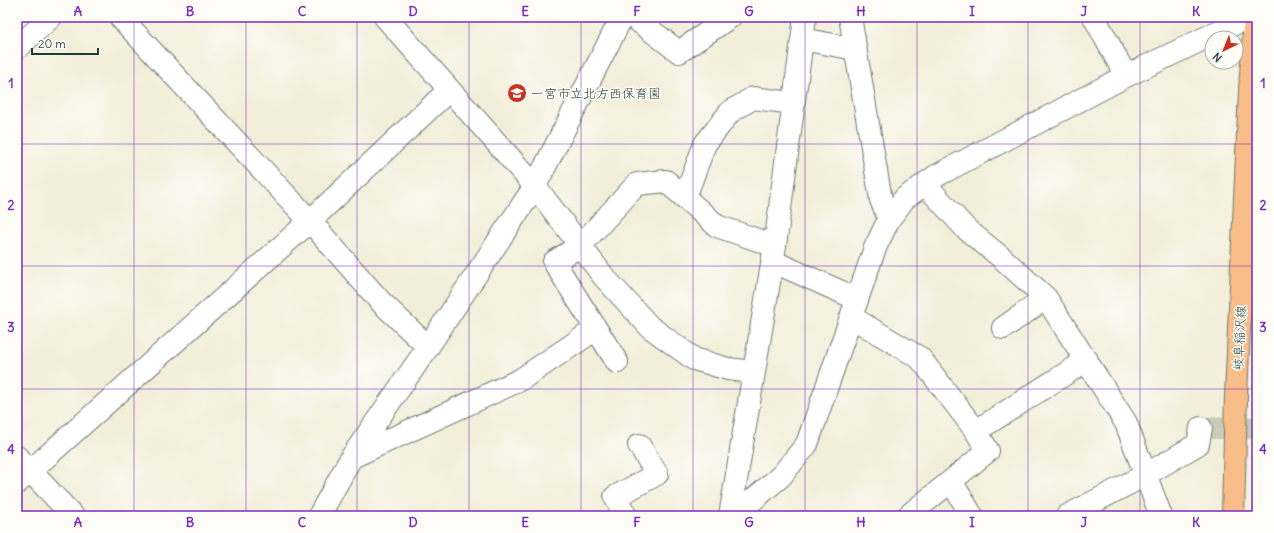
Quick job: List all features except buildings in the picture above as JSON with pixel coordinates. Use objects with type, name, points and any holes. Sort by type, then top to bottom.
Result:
[{"type":"main road","name":"岐阜稲沢線","points":[[1233,516],[1236,395],[1255,47],[1243,18]]},
{"type":"street","points":[[120,17],[310,221],[380,301],[428,347]]},
{"type":"street","points":[[319,516],[351,458],[428,347],[534,186],[622,17]]},
{"type":"street","points":[[633,17],[679,52],[730,17]]},
{"type":"street","points":[[730,516],[774,254],[805,17]]},
{"type":"street","points":[[850,17],[881,200],[890,219]]},
{"type":"street","points":[[1094,17],[1126,76]]},
{"type":"street","points":[[734,516],[781,476],[807,444],[874,248],[890,219],[905,198],[936,176],[1126,76],[1243,18]]},
{"type":"street","points":[[391,19],[449,90],[534,186],[581,245],[604,277],[650,327],[694,359],[728,369],[753,372]]},
{"type":"street","points":[[17,48],[41,20]]},
{"type":"street","points":[[802,38],[855,49]]},
{"type":"street","points":[[73,516],[21,471],[310,221],[449,90]]},
{"type":"street","points":[[685,197],[705,144],[730,112],[753,98],[793,103]]},
{"type":"street","points":[[617,362],[554,262],[581,245],[637,184],[666,181],[717,226],[774,254],[854,308],[920,358],[976,431],[988,451],[909,515]]},
{"type":"street","points":[[925,184],[966,229],[1002,258],[1046,298],[1126,423],[1147,474],[1161,516]]},
{"type":"street","points":[[1003,328],[1046,298]]},
{"type":"street","points":[[351,458],[520,380],[596,329]]},
{"type":"street","points":[[976,431],[1087,360]]},
{"type":"street","points":[[1067,516],[1147,474],[1198,444],[1201,428]]},
{"type":"street","points":[[626,516],[615,497],[657,474],[640,445]]},
{"type":"street","points":[[951,481],[972,516]]},
{"type":"tunnel","points":[[1201,428],[1257,428]]},
{"type":"place","name":"一宮市立北方西保育園","points":[[517,93]]}]
